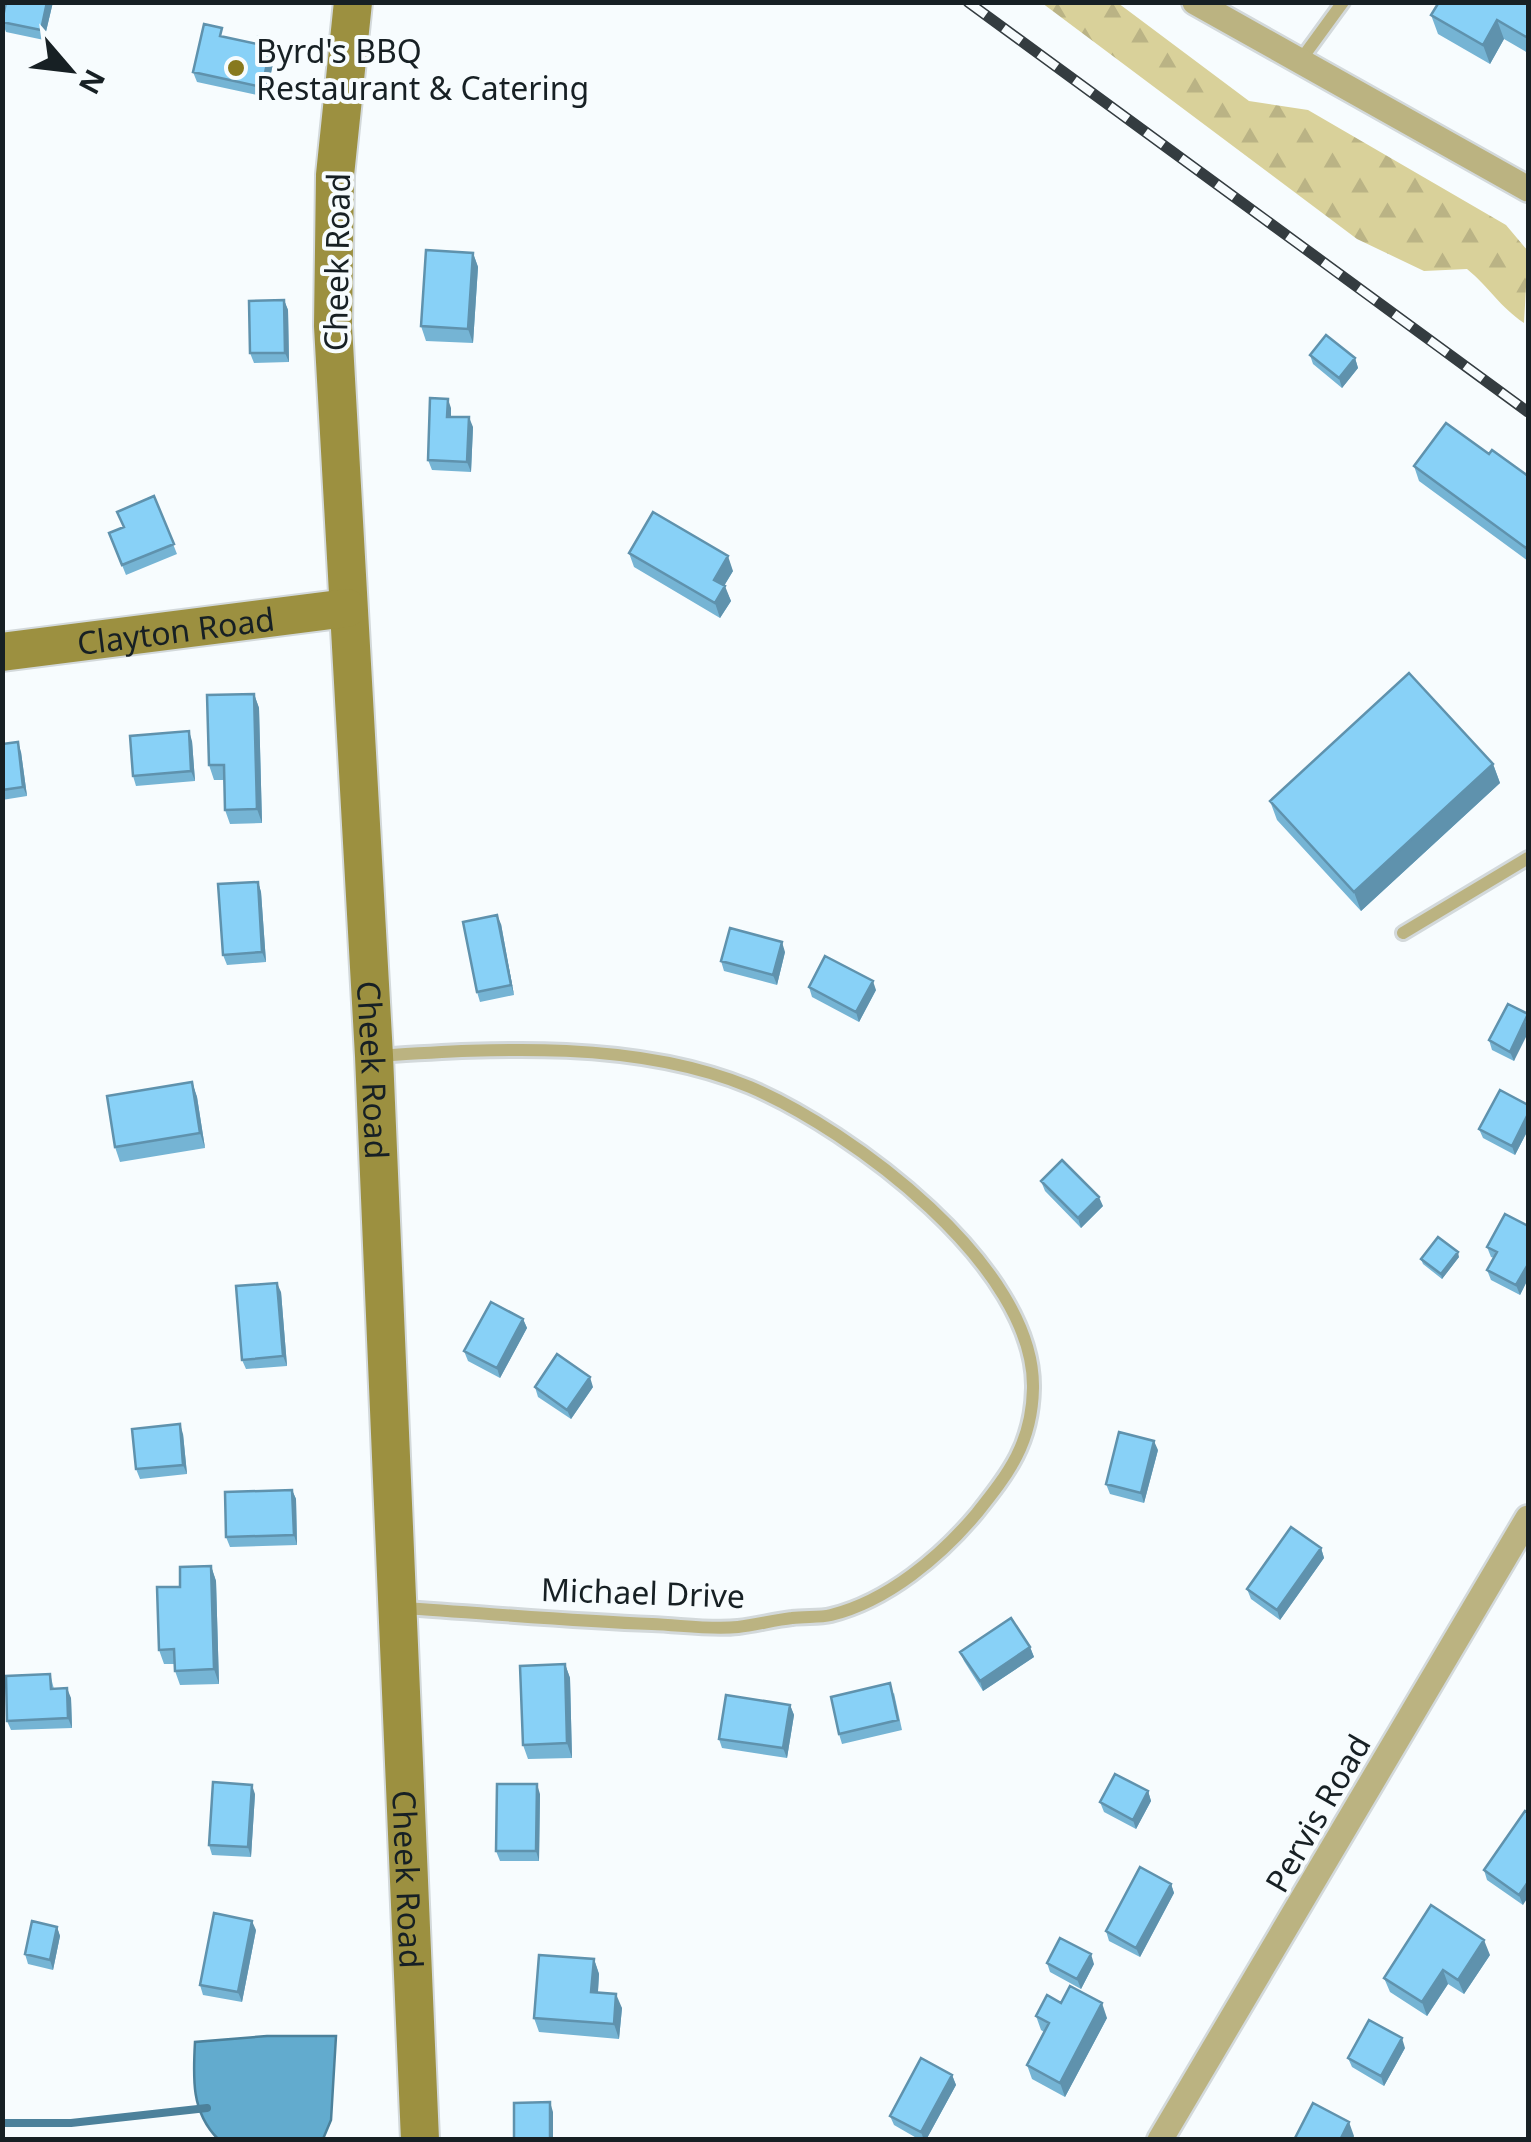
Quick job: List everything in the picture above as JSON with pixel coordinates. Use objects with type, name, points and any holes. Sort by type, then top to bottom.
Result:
[{"type":"street","name":"Cheek Road","points":[[353,2],[335,175],[333,326],[374,1056],[420,2140]]},
{"type":"street","points":[[1195,2],[1528,190]]},
{"type":"street","name":"Clayton Road","points":[[2,652],[347,608]]},
{"type":"street","name":"Pervis Road","points":[[1160,2140],[1528,1518]]},
{"type":"lane","points":[[1300,61],[1343,2]]},
{"type":"lane","points":[[1403,933],[1528,858]]},
{"type":"lane","name":"Michael Drive","points":[[374,1056],[494,1049],[604,1056],[712,1075],[772,1098],[852,1141],[886,1167],[986,1269],[1008,1296],[1033,1388],[1018,1458],[1006,1480],[953,1542],[885,1590],[830,1615],[736,1628],[400,1608]]},
{"type":"green space","points":[[1042,3],[1118,3],[1249,101],[1308,110],[1506,225],[1528,251],[1524,323],[1467,269],[1424,271],[1357,239]]},
{"type":"water","points":[[336,2036],[331,2120],[323,2139],[218,2139],[203,2118],[194,2081],[195,2042]]},
{"type":"building","points":[[6,2],[47,2],[41,30],[2,22]]},
{"type":"building","points":[[1439,2],[1528,2],[1528,38],[1497,20],[1483,45],[1431,15]]},
{"type":"building","name":"Byrd's BBQ Restaurant & Catering","points":[[204,24],[222,28],[220,36],[257,44],[258,37],[272,40],[262,87],[193,72]]},
{"type":"building","points":[[426,250],[473,253],[468,329],[421,326]]},
{"type":"building","points":[[284,300],[285,353],[250,353],[249,301]]},
{"type":"building","points":[[1326,335],[1355,358],[1339,378],[1310,355]]},
{"type":"building","points":[[430,398],[448,399],[447,417],[469,417],[467,462],[428,460]]},
{"type":"building","points":[[1446,423],[1528,476],[1526,548],[1414,466]]},
{"type":"building","points":[[154,496],[174,544],[122,565],[109,533],[124,527],[117,512]]},
{"type":"building","points":[[653,512],[728,556],[714,580],[725,586],[715,603],[629,553]]},
{"type":"building","points":[[1409,673],[1493,764],[1354,892],[1270,801]]},
{"type":"building","points":[[254,694],[257,809],[225,810],[224,765],[209,765],[207,695]]},
{"type":"building","points":[[189,731],[191,771],[133,776],[130,736]]},
{"type":"building","points":[[18,742],[23,787],[2,790],[2,744]]},
{"type":"building","points":[[258,882],[262,952],[223,955],[218,884]]},
{"type":"building","points":[[497,915],[511,985],[477,992],[463,922]]},
{"type":"building","points":[[730,928],[782,942],[773,975],[721,961]]},
{"type":"building","points":[[825,956],[873,981],[856,1012],[809,987]]},
{"type":"building","points":[[1508,1004],[1528,1014],[1510,1052],[1489,1040]]},
{"type":"building","points":[[192,1082],[200,1133],[115,1147],[107,1096]]},
{"type":"building","points":[[1500,1090],[1528,1105],[1528,1114],[1512,1146],[1479,1129]]},
{"type":"building","points":[[1062,1160],[1099,1197],[1078,1218],[1041,1181]]},
{"type":"building","points":[[1505,1214],[1528,1226],[1528,1267],[1516,1285],[1487,1270],[1497,1252],[1487,1247]]},
{"type":"building","points":[[1438,1237],[1458,1252],[1441,1274],[1421,1259]]},
{"type":"building","points":[[277,1283],[283,1356],[242,1360],[236,1286]]},
{"type":"building","points":[[491,1302],[523,1319],[497,1368],[464,1351]]},
{"type":"building","points":[[557,1354],[590,1377],[567,1410],[535,1387]]},
{"type":"building","points":[[180,1424],[183,1465],[136,1469],[132,1429]]},
{"type":"building","points":[[1119,1432],[1154,1441],[1141,1493],[1106,1484]]},
{"type":"building","points":[[292,1490],[294,1535],[226,1537],[225,1492]]},
{"type":"building","points":[[1291,1527],[1321,1548],[1277,1610],[1247,1589]]},
{"type":"building","points":[[211,1566],[214,1669],[175,1671],[174,1649],[159,1650],[157,1587],[180,1587],[180,1567]]},
{"type":"building","points":[[1011,1618],[1030,1647],[980,1681],[960,1652]]},
{"type":"building","points":[[565,1664],[567,1743],[523,1745],[520,1666]]},
{"type":"building","points":[[50,1674],[51,1689],[67,1688],[68,1718],[7,1721],[6,1676]]},
{"type":"building","points":[[890,1683],[898,1720],[839,1734],[831,1697]]},
{"type":"building","points":[[726,1695],[790,1705],[783,1748],[719,1739]]},
{"type":"building","points":[[1115,1774],[1148,1791],[1133,1820],[1100,1802]]},
{"type":"building","points":[[213,1782],[252,1785],[248,1847],[209,1845]]},
{"type":"building","points":[[497,1784],[537,1784],[536,1851],[496,1851]]},
{"type":"building","points":[[1525,1811],[1528,1882],[1519,1895],[1484,1870]]},
{"type":"building","points":[[1140,1867],[1171,1884],[1136,1948],[1106,1931]]},
{"type":"building","points":[[1431,1905],[1484,1940],[1458,1980],[1443,1970],[1422,2002],[1384,1978]]},
{"type":"building","points":[[214,1913],[252,1921],[238,1992],[200,1985]]},
{"type":"building","points":[[32,1921],[57,1927],[50,1960],[25,1954]]},
{"type":"building","points":[[1060,1938],[1091,1954],[1077,1979],[1047,1963]]},
{"type":"building","points":[[539,1955],[594,1959],[591,1992],[616,1994],[614,2024],[534,2018]]},
{"type":"building","points":[[1070,1986],[1102,2003],[1060,2083],[1027,2065],[1049,2023],[1036,2016],[1047,1995],[1061,2003]]},
{"type":"building","points":[[1369,2020],[1402,2038],[1381,2076],[1348,2058]]},
{"type":"building","points":[[921,2058],[952,2075],[921,2132],[890,2116]]},
{"type":"building","points":[[550,2102],[550,2140],[514,2140],[514,2103]]},
{"type":"building","points":[[1313,2103],[1349,2122],[1340,2140],[1294,2140]]},
{"type":"waterway","points":[[2,2123],[71,2123],[207,2108]]},
{"type":"railway","points":[[968,2],[1528,412]]},
{"type":"place","name":"Byrd's BBQ Restaurant & Catering","points":[[236,68]]}]
